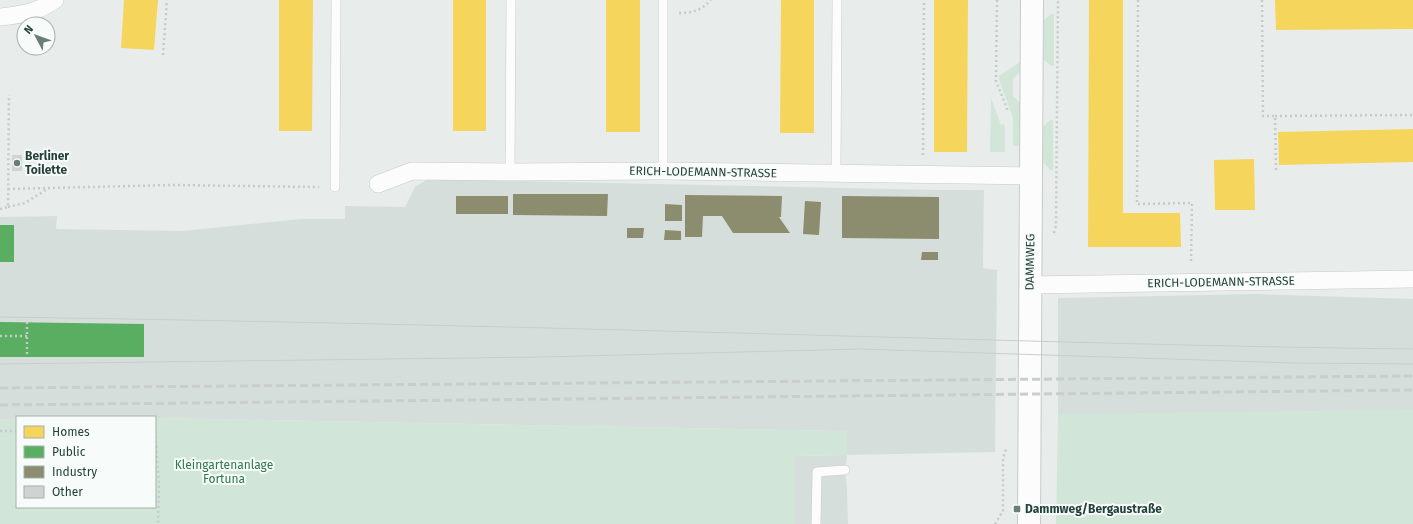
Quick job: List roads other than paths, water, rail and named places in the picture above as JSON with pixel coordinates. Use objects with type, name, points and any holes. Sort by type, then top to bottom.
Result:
[{"type":"street","points":[[0,17],[19,15],[44,8],[55,0]]},
{"type":"street","name":"DAMMWEG","points":[[1029,524],[1032,0]]},
{"type":"street","name":"ERICH-LODEMANN-STRASSE","points":[[378,184],[412,171],[663,171],[1031,176]]},
{"type":"street","name":"ERICH-LODEMANN-STRASSE","points":[[1030,285],[1413,279]]},
{"type":"lane","points":[[335,187],[336,0]]},
{"type":"lane","points":[[510,172],[512,0]]},
{"type":"lane","points":[[663,0],[663,171]]},
{"type":"lane","points":[[836,173],[837,0]]},
{"type":"lane","points":[[816,524],[817,472],[845,470]]},
{"type":"tram line","points":[[0,317],[422,325],[1129,344],[1413,349]]},
{"type":"tram line","points":[[0,364],[543,357],[860,349],[1294,363],[1413,364]]},
{"type":"railway","points":[[0,388],[1413,376]]},
{"type":"railway","points":[[0,405],[1413,390]]},
{"type":"place","name":"Berliner Toilette","points":[[17,163]]},
{"type":"place","name":"Dammweg/Bergaustraße","points":[[1017,509]]},
{"type":"park label","name":"Kleingartenanlage Fortuna","points":[[224,472]]}]
